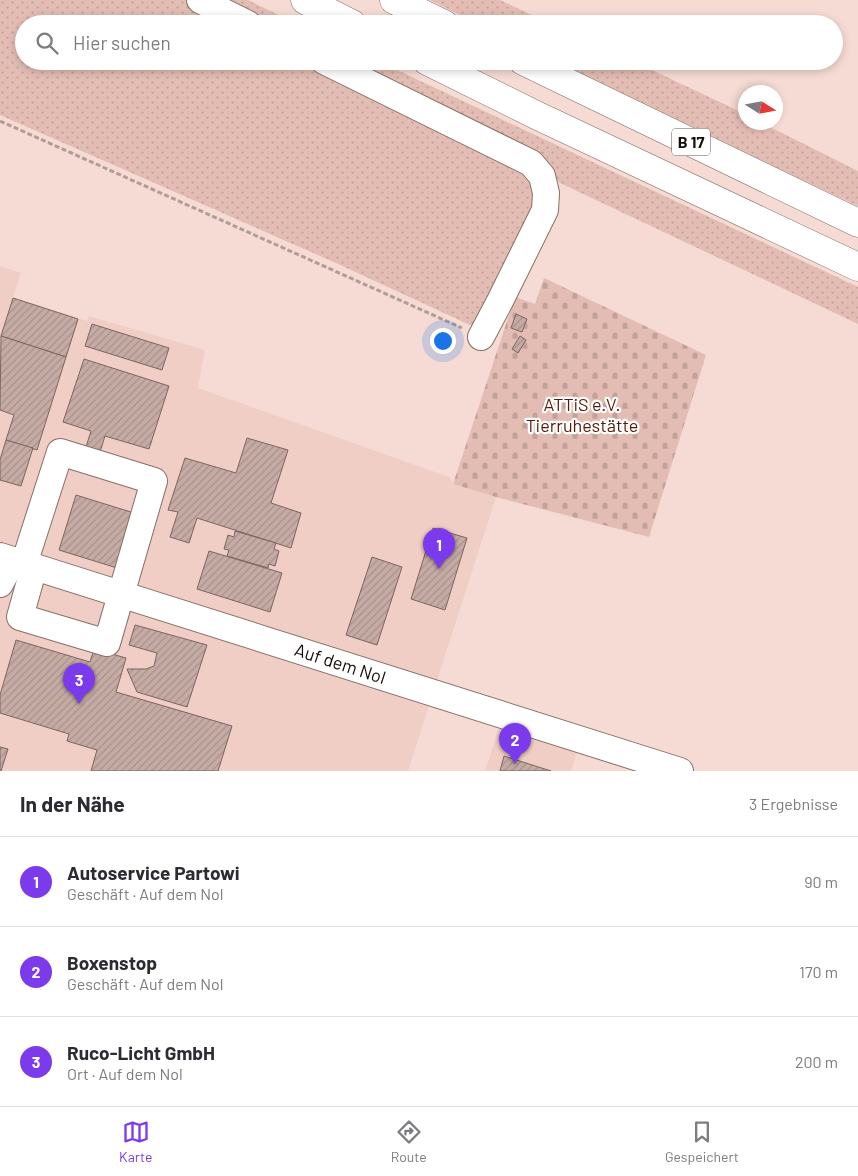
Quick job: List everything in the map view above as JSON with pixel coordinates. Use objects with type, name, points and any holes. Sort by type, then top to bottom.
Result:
[{"type":"highway","points":[[305,0],[334,15]]},
{"type":"highway","points":[[394,0],[425,15]]},
{"type":"highway","name":"B 17","points":[[445,70],[536,116],[858,267]]},
{"type":"highway","name":"B 17","points":[[541,70],[858,224]]},
{"type":"street","points":[[200,0],[230,15]]},
{"type":"street","points":[[342,70],[531,163],[542,176],[546,193],[545,210],[481,337]]},
{"type":"street","points":[[0,584],[18,562],[60,452],[154,481],[107,642],[20,617],[18,562]]},
{"type":"street","name":"Auf dem Nol","points":[[18,562],[680,771]]},
{"type":"path","points":[[0,121],[481,337]]},
{"type":"shaded area","points":[[0,266],[21,273],[13,297],[87,321],[89,316],[205,350],[198,388],[449,477],[453,484],[496,497],[408,771],[0,771]]},
{"type":"shaded area","points":[[503,716],[581,741],[571,771],[485,771]]},
{"type":"green space","points":[[0,0],[189,0],[219,15],[15,15],[15,70],[331,70],[527,167],[542,194],[472,326],[336,263],[0,115]]},
{"type":"green space","points":[[218,0],[248,0],[279,15],[247,15]]},
{"type":"green space","points":[[430,0],[500,0],[532,15],[460,15]]},
{"type":"green space","points":[[356,70],[397,70],[858,287],[858,324],[560,183],[547,167]]},
{"type":"green space","points":[[573,70],[652,70],[738,111],[738,130],[776,130],[858,171],[858,206]]},
{"type":"green space","name":"ATTiS e.V. Tierruhestätte","points":[[544,278],[706,355],[649,537],[453,484],[515,297],[535,304]]},
{"type":"building","points":[[13,298],[78,319],[66,357],[1,336]]},
{"type":"building","points":[[516,314],[527,319],[522,332],[511,328]]},
{"type":"building","points":[[92,324],[169,348],[162,370],[85,346]]},
{"type":"building","points":[[1,336],[66,357],[37,450],[6,440],[14,415],[0,410]]},
{"type":"building","points":[[520,336],[526,340],[518,353],[512,349]]},
{"type":"building","points":[[84,359],[169,386],[149,449],[105,436],[100,452],[86,447],[91,431],[63,422]]},
{"type":"building","points":[[247,438],[288,450],[271,503],[301,513],[291,548],[197,518],[189,543],[170,537],[178,512],[168,510],[185,458],[236,473]]},
{"type":"building","points":[[6,440],[33,448],[21,486],[0,480],[0,460]]},
{"type":"building","points":[[76,495],[134,513],[117,568],[59,550]]},
{"type":"building","points":[[433,528],[467,538],[445,610],[411,599]]},
{"type":"building","points":[[235,531],[276,543],[274,549],[279,551],[275,566],[269,564],[268,568],[227,556],[229,550],[224,549],[228,535],[234,537]]},
{"type":"building","points":[[209,551],[282,573],[270,612],[197,589]]},
{"type":"building","points":[[372,557],[402,567],[377,645],[346,635]]},
{"type":"building","points":[[135,625],[207,645],[187,707],[137,692],[127,669],[146,669],[154,666],[157,653],[129,645]]},
{"type":"building","points":[[16,640],[90,662],[94,649],[126,658],[116,692],[232,726],[218,771],[91,771],[97,750],[67,741],[69,734],[0,713],[0,695]]},
{"type":"building","points":[[0,747],[8,749],[1,771],[0,771]]},
{"type":"building","points":[[504,756],[551,771],[500,771]]},
{"type":"place","name":"Autoservice Partowi","points":[[439,569]]},
{"type":"place","name":"Ruco-Licht GmbH","points":[[79,704]]},
{"type":"place","name":"Boxenstop","points":[[515,764]]}]
